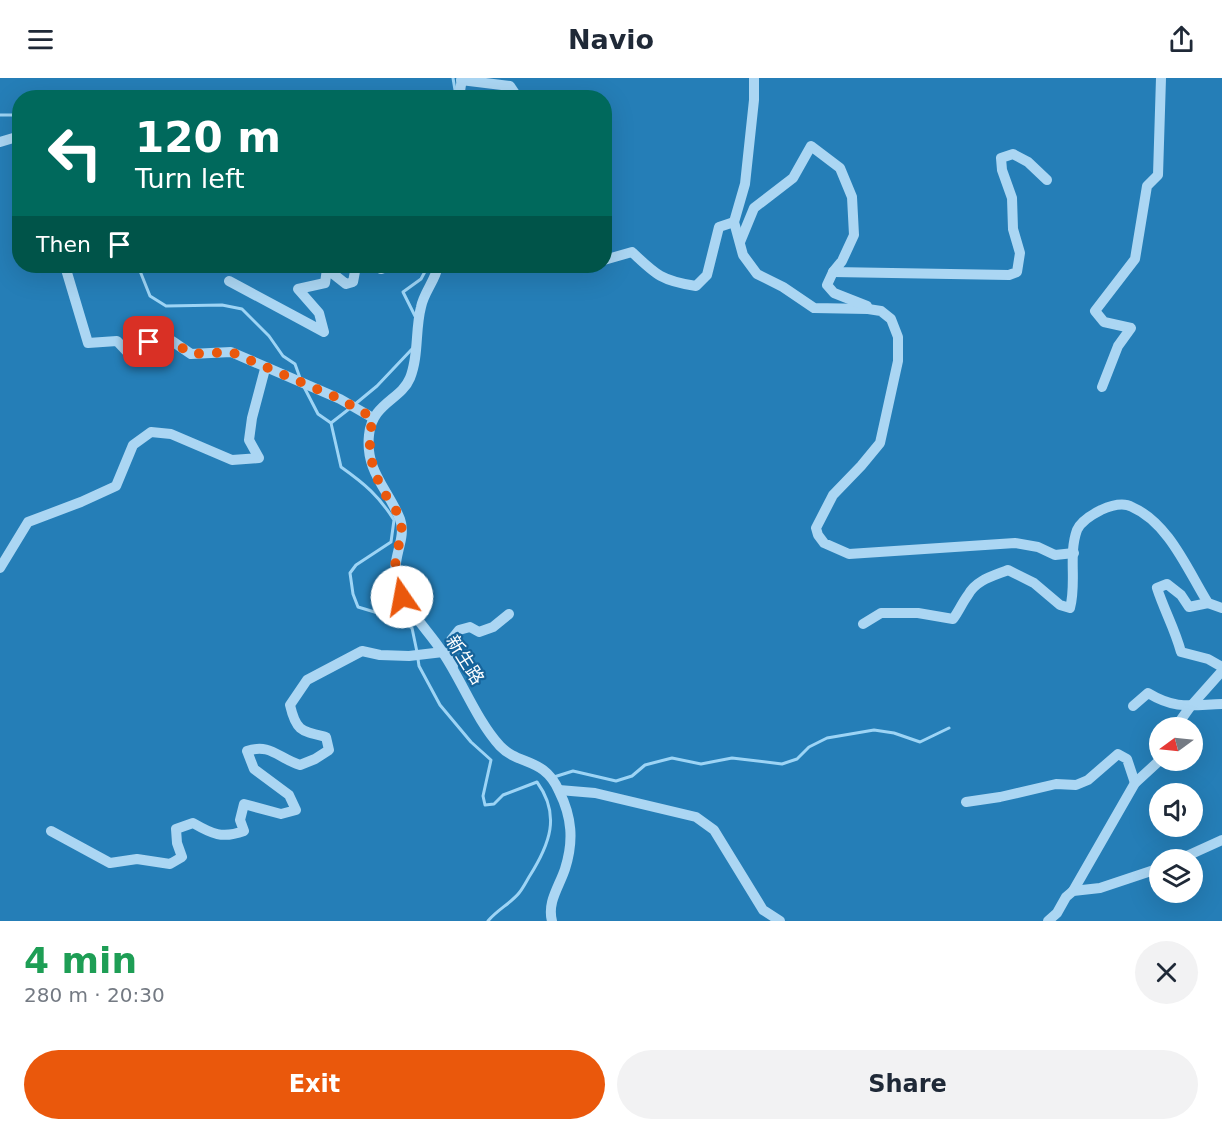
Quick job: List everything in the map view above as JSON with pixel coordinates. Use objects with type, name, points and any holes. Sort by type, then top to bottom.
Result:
[{"type":"street","points":[[754,78],[745,184],[734,222],[743,255],[757,274],[783,287],[814,308],[881,311]]},
{"type":"street","points":[[754,90],[762,78]]},
{"type":"street","points":[[1101,387],[1118,346],[1131,328],[1104,322],[1095,311],[1135,260],[1147,186],[1158,175],[1161,78]]},
{"type":"street","points":[[462,79],[510,86],[513,90]]},
{"type":"street","points":[[740,242],[754,208],[793,178],[811,146],[840,168],[852,197],[854,236],[827,285],[834,293],[881,311],[891,319],[898,337],[898,361],[880,443],[833,495],[816,528],[824,543],[849,554],[1015,543],[1038,547],[1055,555],[1074,553]]},
{"type":"street","points":[[833,272],[990,276],[1017,272],[1020,254],[1013,229],[1012,198],[1002,170],[1001,158],[1013,154],[1028,162],[1047,180]]},
{"type":"street","points":[[612,258],[632,252],[658,276],[676,283],[696,286],[707,275],[719,227],[734,222]]},
{"type":"street","points":[[67,273],[88,343],[117,341],[133,358],[149,342],[172,341],[191,354],[231,352],[266,369],[309,384],[373,418],[409,382],[417,347],[421,305],[437,273]]},
{"type":"street","points":[[229,281],[324,332],[320,313],[298,289],[325,284],[326,273]]},
{"type":"street","points":[[332,273],[346,284],[353,282],[355,273]]},
{"type":"street","points":[[0,568],[28,522],[116,486],[133,446],[150,432],[171,434],[232,460],[259,458],[249,440],[252,418],[266,369]]},
{"type":"street","name":"新生路","points":[[373,418],[369,436],[370,457],[376,478],[400,520],[402,537],[396,556],[395,576],[402,597],[443,652],[501,747],[540,766],[556,783]]},
{"type":"street","points":[[863,624],[880,613],[918,613],[952,619],[960,610],[969,592],[980,581],[1008,570],[1034,583],[1060,605],[1070,608],[1074,593],[1074,553],[1077,529],[1091,515],[1112,506],[1131,506],[1160,526],[1208,603]]},
{"type":"street","points":[[1183,717],[1222,669],[1208,659],[1181,652],[1174,626],[1164,610],[1157,588],[1167,584],[1181,595],[1189,607],[1208,603],[1222,608]]},
{"type":"street","points":[[453,669],[451,640],[459,630],[470,627],[478,632],[492,627],[509,614]]},
{"type":"street","points":[[51,831],[110,864],[137,859],[170,864],[182,857],[177,843],[176,829],[193,823],[208,831],[228,837],[244,831],[240,820],[244,804],[281,814],[296,810],[289,795],[255,769],[247,751],[259,747],[270,749],[284,760],[300,765],[330,750],[326,737],[302,731],[294,722],[290,705],[307,680],[362,651],[380,655],[410,656],[443,652]]},
{"type":"street","points":[[1133,706],[1149,693],[1164,702],[1190,707],[1222,704]]},
{"type":"street","points":[[966,802],[1056,784],[1076,785],[1088,780],[1118,754],[1127,759],[1135,783]]},
{"type":"street","points":[[1048,921],[1057,913],[1065,897],[1073,891],[1135,783],[1149,770]]},
{"type":"street","points":[[552,921],[550,914],[553,896],[572,840],[569,814],[556,783]]},
{"type":"street","points":[[556,783],[696,817],[714,830],[763,910],[780,921]]},
{"type":"street","points":[[1202,849],[1222,840]]},
{"type":"street","points":[[1073,891],[1100,888],[1149,872]]},
{"type":"shaded area","points":[[0,78],[1222,78],[1222,921],[0,921]]},
{"type":"waterway","points":[[453,78],[455,90]]},
{"type":"waterway","points":[[0,115],[12,115]]},
{"type":"waterway","points":[[141,273],[150,296],[166,306],[222,305],[242,309],[269,336],[283,356],[295,364],[300,378]]},
{"type":"waterway","points":[[415,316],[403,292],[421,279],[424,273]]},
{"type":"waterway","points":[[354,405],[377,386],[412,349]]},
{"type":"waterway","points":[[304,387],[318,414],[331,423]]},
{"type":"waterway","points":[[349,409],[331,423],[341,467],[371,491],[394,520],[391,542],[356,565],[350,573],[353,594],[358,607],[398,619],[412,628],[417,652]]},
{"type":"waterway","points":[[418,659],[419,666],[440,705],[471,742],[491,760],[483,796],[485,805],[494,804],[503,795],[537,782],[549,806],[550,829],[536,865],[519,893],[488,921]]},
{"type":"waterway","points":[[554,777],[573,771],[616,781],[632,776],[645,765],[672,758],[701,764],[732,758],[782,764],[797,759],[809,747],[827,738],[874,730],[894,733],[920,742],[949,728]]},
{"type":"route","points":[[149,342],[172,341],[191,354],[231,352],[266,369],[297,379],[340,399],[373,418],[369,436],[370,457],[376,478],[400,520],[402,537],[396,556],[395,576],[402,597]]}]
